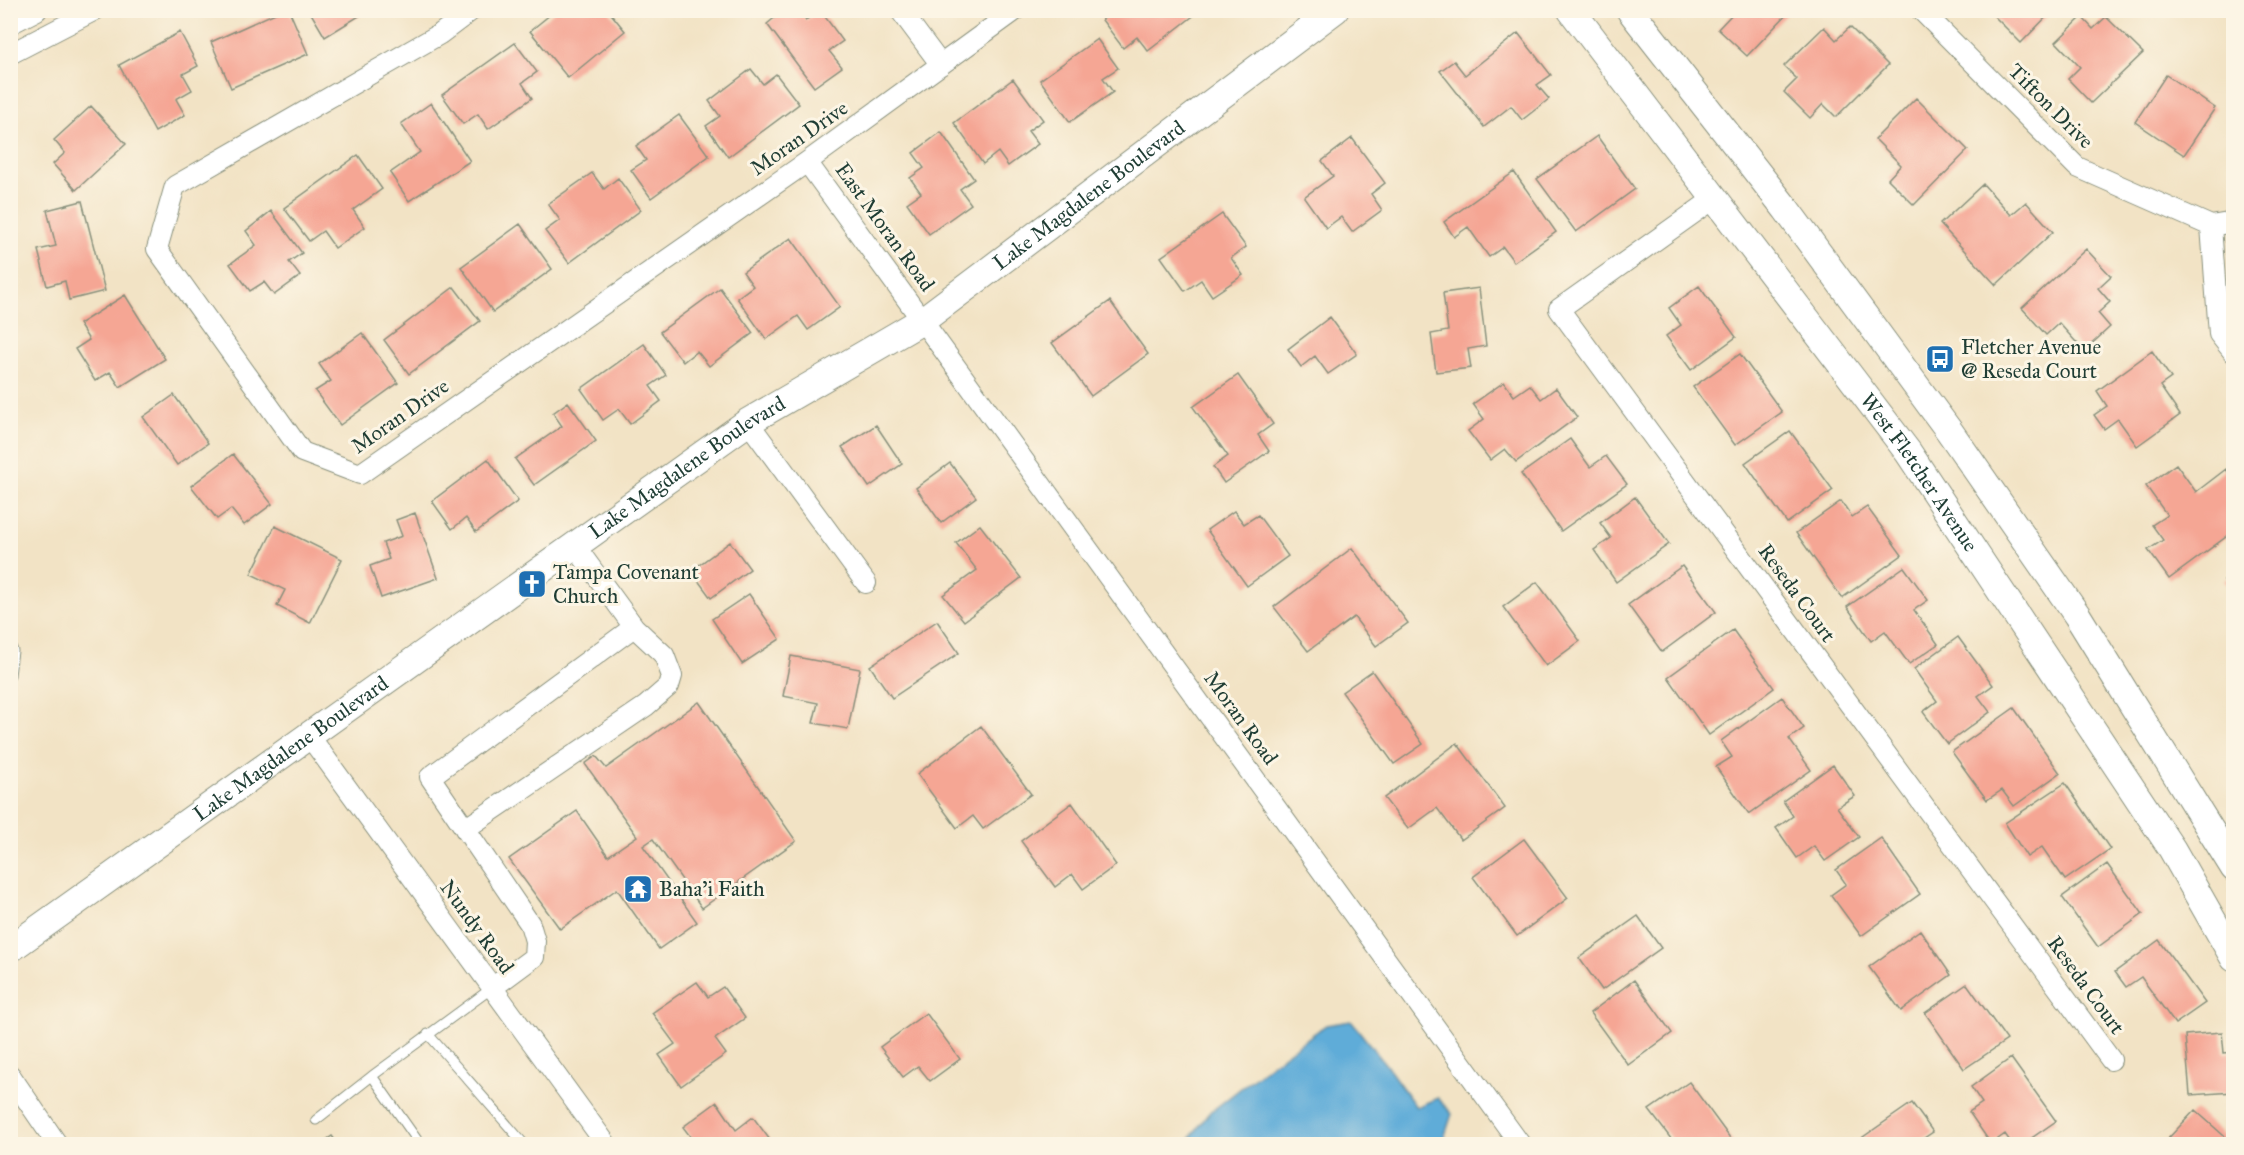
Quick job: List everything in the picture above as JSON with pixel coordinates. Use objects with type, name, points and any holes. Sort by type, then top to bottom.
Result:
[{"type":"main road","name":"Lake Magdalene Boulevard","points":[[10,949],[310,737],[748,422],[923,320],[1335,10]]},
{"type":"main road","name":"West Fletcher Avenue","points":[[1571,10],[1908,452],[2172,849],[2234,958]]},
{"type":"main road","points":[[1630,10],[1786,210],[1950,432],[2077,615],[2234,868]]},
{"type":"street","points":[[10,24],[37,10]]},
{"type":"street","points":[[10,54],[95,10]]},
{"type":"street","name":"Moran Drive","points":[[472,10],[440,34],[175,186],[157,249],[302,452],[360,474],[807,162],[1016,10]]},
{"type":"street","points":[[900,10],[941,65]]},
{"type":"street","name":"Tifton Drive","points":[[1921,10],[2077,167],[2211,226]]},
{"type":"street","name":"East Moran Road","points":[[807,162],[923,320]]},
{"type":"street","name":"Reseda Court","points":[[1715,198],[1558,309],[2111,1060]]},
{"type":"street","points":[[2234,222],[2211,226],[2219,334],[2234,353]]},
{"type":"street","name":"Moran Road","points":[[923,320],[1520,1144]]},
{"type":"street","points":[[748,422],[866,583]]},
{"type":"street","points":[[465,829],[646,706],[669,686],[672,676],[664,655],[634,627],[575,546]]},
{"type":"street","points":[[492,988],[534,957],[535,941],[530,924],[430,777],[634,627]]},
{"type":"street","name":"Nundy Road","points":[[310,737],[606,1144]]},
{"type":"street","points":[[10,1075],[57,1144]]},
{"type":"lane","points":[[10,644],[12,651],[10,675]]},
{"type":"lane","points":[[316,1120],[492,988]]},
{"type":"lane","points":[[428,1034],[524,1144]]},
{"type":"lane","points":[[372,1076],[420,1144]]},
{"type":"water","points":[[1351,1021],[1416,1107],[1438,1098],[1452,1114],[1442,1144],[1186,1144],[1208,1114],[1273,1063],[1326,1025]]},
{"type":"building","points":[[282,10],[289,10],[308,54],[231,88],[211,42]]},
{"type":"building","points":[[309,10],[369,10],[325,37]]},
{"type":"building","points":[[556,10],[608,10],[625,31],[568,78],[530,31]]},
{"type":"building","points":[[784,10],[799,10],[806,20],[820,10],[843,41],[829,51],[842,67],[814,87],[767,24]]},
{"type":"building","points":[[1115,10],[1201,10],[1148,51],[1137,37],[1123,48],[1102,20]]},
{"type":"building","points":[[1736,10],[1791,10],[1747,56],[1718,29]]},
{"type":"building","points":[[1988,10],[2053,10],[2021,43]]},
{"type":"building","points":[[2082,17],[2093,29],[2106,17],[2143,53],[2091,103],[2068,79],[2080,67],[2056,42]]},
{"type":"building","points":[[1824,27],[1836,40],[1850,27],[1888,65],[1836,117],[1823,104],[1810,118],[1784,92],[1797,79],[1784,66]]},
{"type":"building","points":[[180,32],[198,66],[183,74],[192,90],[176,99],[185,115],[155,132],[119,65]]},
{"type":"building","points":[[1518,33],[1551,75],[1537,85],[1549,99],[1522,120],[1511,106],[1484,127],[1440,71],[1454,61],[1465,75]]},
{"type":"building","points":[[1097,39],[1118,68],[1103,78],[1113,92],[1070,122],[1040,80]]},
{"type":"building","points":[[515,43],[537,72],[522,83],[532,98],[488,129],[478,114],[463,124],[442,95]]},
{"type":"building","points":[[751,69],[763,84],[776,74],[799,104],[728,157],[706,126],[720,116],[709,101]]},
{"type":"building","points":[[2166,75],[2215,108],[2184,155],[2135,122]]},
{"type":"building","points":[[1013,79],[1043,120],[1028,131],[1038,144],[1008,166],[998,152],[983,164],[954,123]]},
{"type":"building","points":[[1916,98],[1968,150],[1914,205],[1888,179],[1901,165],[1875,139]]},
{"type":"building","points":[[431,103],[470,161],[409,201],[390,173],[420,152],[401,124]]},
{"type":"building","points":[[91,106],[126,144],[76,190],[53,164],[65,153],[54,140]]},
{"type":"building","points":[[679,115],[709,156],[651,198],[631,170],[646,160],[636,146]]},
{"type":"building","points":[[941,132],[974,179],[960,189],[971,204],[929,234],[907,203],[921,193],[910,178],[924,168],[913,153]]},
{"type":"building","points":[[1597,136],[1635,189],[1576,232],[1537,179]]},
{"type":"building","points":[[1352,138],[1385,183],[1371,194],[1382,210],[1352,232],[1341,217],[1326,228],[1304,197],[1333,176],[1322,161]]},
{"type":"building","points":[[358,155],[382,189],[353,210],[365,227],[335,248],[323,231],[309,241],[284,208]]},
{"type":"building","points":[[1514,172],[1556,232],[1514,262],[1503,247],[1489,257],[1468,227],[1454,237],[1444,222]]},
{"type":"building","points":[[592,173],[604,189],[618,178],[641,210],[569,263],[545,231],[560,220],[548,204]]},
{"type":"building","points":[[1983,184],[2011,215],[2026,202],[2053,232],[1996,285],[1940,224]]},
{"type":"building","points":[[82,201],[105,291],[69,300],[65,281],[47,286],[38,250],[56,246],[47,210]]},
{"type":"building","points":[[271,211],[302,253],[289,262],[300,276],[274,295],[264,282],[250,291],[230,264],[256,245],[246,231]]},
{"type":"building","points":[[1222,214],[1246,247],[1231,258],[1243,275],[1212,296],[1201,280],[1185,291],[1161,257]]},
{"type":"building","points":[[520,224],[552,269],[493,312],[461,267]]},
{"type":"building","points":[[791,238],[840,307],[808,330],[798,316],[766,339],[737,298],[753,286],[743,272]]},
{"type":"building","points":[[2086,249],[2111,276],[2098,288],[2110,302],[2098,313],[2110,327],[2084,351],[2059,323],[2046,335],[2022,308]]},
{"type":"building","points":[[1699,286],[1736,337],[1691,370],[1666,336],[1681,325],[1669,308]]},
{"type":"building","points":[[454,287],[480,321],[409,374],[384,340]]},
{"type":"building","points":[[720,288],[753,333],[709,366],[697,351],[683,362],[660,332]]},
{"type":"building","points":[[1479,288],[1486,346],[1468,349],[1471,368],[1436,372],[1431,334],[1448,331],[1443,293]]},
{"type":"building","points":[[125,295],[165,359],[120,387],[110,372],[95,381],[75,349],[89,340],[79,324]]},
{"type":"building","points":[[1110,301],[1148,354],[1091,396],[1052,343]]},
{"type":"building","points":[[1330,317],[1357,354],[1328,374],[1315,356],[1301,367],[1288,349]]},
{"type":"building","points":[[362,333],[398,383],[340,425],[315,391],[331,381],[319,364]]},
{"type":"building","points":[[644,344],[666,375],[650,386],[661,401],[630,424],[619,409],[603,420],[581,389]]},
{"type":"building","points":[[2152,351],[2171,378],[2160,386],[2180,415],[2137,446],[2118,419],[2104,429],[2094,415],[2107,406],[2097,391]]},
{"type":"building","points":[[1740,354],[1782,412],[1735,445],[1693,387]]},
{"type":"building","points":[[1238,375],[1273,424],[1258,435],[1269,451],[1224,483],[1213,467],[1228,456],[1193,407]]},
{"type":"building","points":[[1504,382],[1514,396],[1530,385],[1541,399],[1556,388],[1577,417],[1516,462],[1505,449],[1490,460],[1468,431],[1484,419],[1473,404]]},
{"type":"building","points":[[174,395],[208,443],[177,465],[143,417]]},
{"type":"building","points":[[568,402],[596,441],[534,485],[515,459],[562,426],[553,413]]},
{"type":"building","points":[[876,425],[902,464],[869,487],[842,447]]},
{"type":"building","points":[[1790,431],[1833,490],[1787,523],[1745,463]]},
{"type":"building","points":[[1570,439],[1590,467],[1606,456],[1627,484],[1561,531],[1521,474]]},
{"type":"building","points":[[233,454],[272,504],[244,525],[231,509],[217,519],[191,486]]},
{"type":"building","points":[[488,459],[518,501],[476,532],[466,518],[452,529],[432,501]]},
{"type":"building","points":[[950,463],[976,497],[941,523],[916,488]]},
{"type":"building","points":[[2176,464],[2196,492],[2226,469],[2234,480],[2234,531],[2169,579],[2148,550],[2163,540],[2152,525],[2167,515],[2146,486]]},
{"type":"building","points":[[1635,497],[1669,544],[1616,582],[1594,550],[1611,538],[1600,523]]},
{"type":"building","points":[[1841,501],[1852,517],[1867,507],[1902,555],[1842,598],[1796,533]]},
{"type":"building","points":[[1234,511],[1244,524],[1258,515],[1288,556],[1247,586],[1207,530]]},
{"type":"building","points":[[415,513],[438,578],[381,598],[370,566],[389,559],[383,543],[402,536],[396,520]]},
{"type":"building","points":[[980,525],[1021,578],[964,621],[943,595],[977,570],[956,543]]},
{"type":"building","points":[[275,526],[342,559],[310,623],[277,606],[285,590],[251,574]]},
{"type":"building","points":[[730,542],[750,569],[711,598],[691,571]]},
{"type":"building","points":[[1352,548],[1408,623],[1376,646],[1354,617],[1308,651],[1274,607]]},
{"type":"building","points":[[1682,566],[1716,612],[1662,652],[1628,605]]},
{"type":"building","points":[[1904,567],[1928,600],[1914,610],[1938,644],[1909,664],[1885,631],[1871,641],[1847,607]]},
{"type":"building","points":[[2234,574],[2234,594],[2224,581]]},
{"type":"building","points":[[1537,582],[1580,641],[1546,666],[1503,607]]},
{"type":"building","points":[[749,594],[780,639],[742,664],[712,619]]},
{"type":"building","points":[[937,621],[959,653],[892,698],[870,666]]},
{"type":"building","points":[[1733,630],[1774,688],[1709,735],[1668,677]]},
{"type":"building","points":[[1958,637],[1993,685],[1978,696],[1990,712],[1947,744],[1923,712],[1937,701],[1914,669]]},
{"type":"building","points":[[791,656],[860,669],[848,729],[813,723],[818,703],[783,696]]},
{"type":"building","points":[[1372,671],[1423,744],[1394,764],[1342,692]]},
{"type":"building","points":[[1782,697],[1804,728],[1789,739],[1811,770],[1749,814],[1716,767],[1732,757],[1721,741]]},
{"type":"building","points":[[699,702],[796,841],[702,908],[653,839],[643,846],[697,922],[659,949],[617,889],[560,929],[509,859],[577,811],[608,856],[637,836],[585,764],[596,756],[606,768]]},
{"type":"building","points":[[2014,708],[2060,773],[2014,806],[2002,790],[1987,800],[1952,752]]},
{"type":"building","points":[[981,726],[1031,794],[983,829],[973,816],[957,828],[917,774]]},
{"type":"building","points":[[1457,743],[1505,808],[1461,840],[1437,808],[1408,829],[1384,798]]},
{"type":"building","points":[[1833,765],[1855,796],[1837,807],[1859,837],[1825,861],[1814,846],[1797,858],[1776,828],[1793,816],[1783,801]]},
{"type":"building","points":[[2065,783],[2110,849],[2065,880],[2042,847],[2027,857],[2005,823]]},
{"type":"building","points":[[1072,803],[1116,865],[1083,889],[1072,874],[1055,887],[1021,841]]},
{"type":"building","points":[[1881,838],[1920,894],[1861,936],[1831,895],[1846,884],[1836,870]]},
{"type":"building","points":[[1524,839],[1568,898],[1517,936],[1473,877]]},
{"type":"building","points":[[2107,864],[2143,914],[2098,947],[2062,897]]},
{"type":"building","points":[[1638,916],[1661,948],[1602,990],[1579,958]]},
{"type":"building","points":[[1920,930],[1951,975],[1901,1011],[1869,967]]},
{"type":"building","points":[[2159,940],[2205,1003],[2175,1024],[2141,977],[2126,987],[2115,972]]},
{"type":"building","points":[[1634,980],[1672,1033],[1628,1065],[1590,1013]]},
{"type":"building","points":[[697,982],[708,997],[723,987],[745,1018],[715,1039],[726,1054],[681,1086],[659,1055],[675,1044],[652,1013]]},
{"type":"building","points":[[1967,984],[2007,1040],[1964,1069],[1925,1013]]},
{"type":"building","points":[[926,1013],[960,1059],[930,1081],[918,1066],[903,1077],[880,1047]]},
{"type":"building","points":[[2222,1032],[2224,1053],[2234,1052],[2234,1092],[2190,1095],[2185,1035]]},
{"type":"building","points":[[2011,1058],[2056,1121],[2023,1144],[2012,1144],[2005,1134],[1991,1144],[1969,1112],[1982,1103],[1971,1087]]},
{"type":"building","points":[[1689,1082],[1733,1142],[1729,1144],[1675,1144],[1649,1110]]},
{"type":"building","points":[[717,1102],[736,1130],[753,1117],[773,1144],[696,1144],[683,1127]]},
{"type":"building","points":[[1912,1103],[1933,1132],[1915,1144],[1853,1144]]},
{"type":"building","points":[[2195,1110],[2233,1144],[2163,1144]]},
{"type":"building","points":[[332,1136],[338,1144],[320,1144]]},
{"type":"building","points":[[2050,1139],[2080,1143],[2080,1144],[2049,1144]]},
{"type":"place","name":"Fletcher Avenue @ Reseda Court","points":[[1940,359]]},
{"type":"place","name":"Tampa Covenant Church","points":[[532,584]]},
{"type":"place","name":"Baha'i Faith","points":[[638,889]]}]
